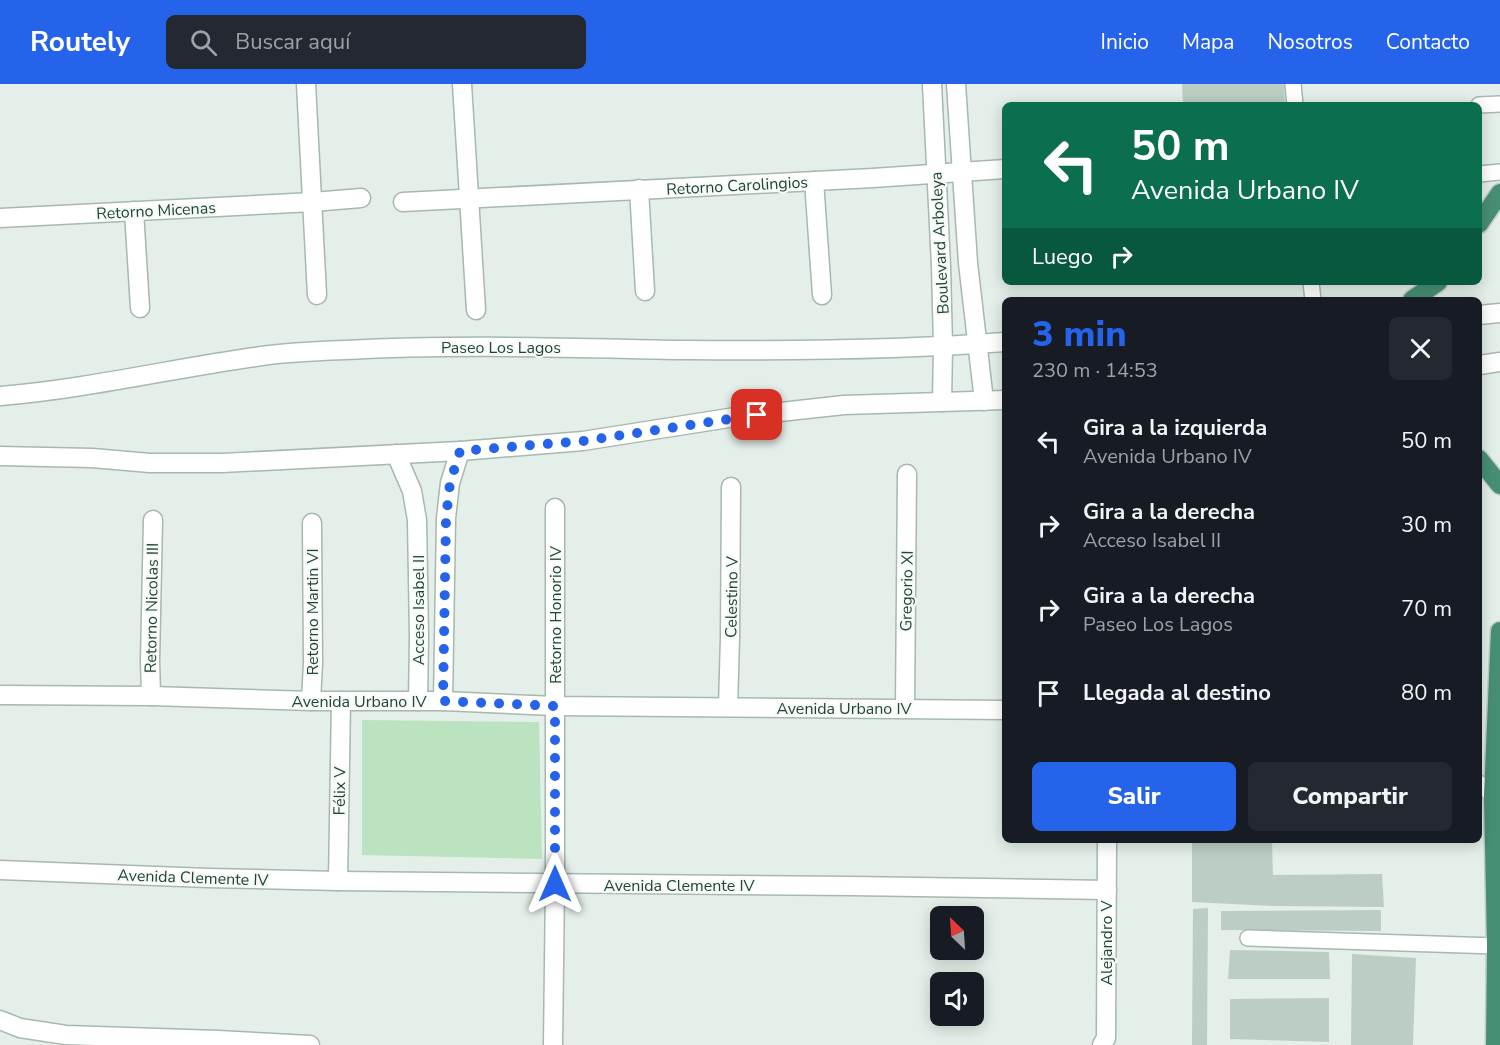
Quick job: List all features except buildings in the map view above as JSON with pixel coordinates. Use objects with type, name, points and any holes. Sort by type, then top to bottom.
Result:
[{"type":"highway","points":[[1482,220],[1500,193]]},
{"type":"highway","points":[[1416,297],[1434,285]]},
{"type":"highway","points":[[1482,463],[1500,485]]},
{"type":"highway","points":[[1495,1045],[1493,796],[1500,631]]},
{"type":"street","points":[[306,84],[318,295]]},
{"type":"street","points":[[462,84],[476,310]]},
{"type":"street","name":"Boulevard Arboleya","points":[[932,84],[941,266],[942,402]]},
{"type":"street","name":"Boulevard Arboleya","points":[[956,84],[968,264],[984,401]]},
{"type":"street","name":"Retorno Carolingios","points":[[403,202],[1002,169]]},
{"type":"street","points":[[814,181],[822,295]]},
{"type":"street","points":[[639,189],[645,291]]},
{"type":"street","name":"Retorno Micenas","points":[[0,218],[361,198]]},
{"type":"street","points":[[134,211],[140,308]]},
{"type":"street","points":[[1482,315],[1500,313]]},
{"type":"street","name":"Paseo Los Lagos","points":[[0,396],[128,379],[257,356],[346,350],[506,347],[801,350],[1002,342]]},
{"type":"street","points":[[1482,365],[1500,362]]},
{"type":"street","points":[[0,456],[92,458],[150,463],[222,463],[460,451],[583,441],[735,417],[833,406],[1002,400]]},
{"type":"street","name":"Acceso Isabel II","points":[[443,701],[446,518],[450,483],[460,451]]},
{"type":"street","name":"Acceso Isabel II","points":[[396,454],[412,491],[417,520],[418,701]]},
{"type":"street","name":"Gregorio XI","points":[[905,708],[907,474]]},
{"type":"street","name":"Celestino V","points":[[728,707],[731,488]]},
{"type":"street","name":"Retorno Honorio IV","points":[[553,1045],[555,508]]},
{"type":"street","points":[[417,520],[446,518]]},
{"type":"street","name":"Retorno Nicolas III","points":[[151,696],[153,520]]},
{"type":"street","name":"Retorno Martin VI","points":[[311,701],[312,523]]},
{"type":"street","name":"Avenida Urbano IV","points":[[0,695],[443,701],[555,706],[1002,710]]},
{"type":"street","name":"Félix V","points":[[338,881],[341,701]]},
{"type":"street","name":"Alejandro V","points":[[1102,1045],[1106,1038],[1107,843]]},
{"type":"street","name":"Avenida Clemente IV","points":[[0,870],[338,881],[1107,890]]},
{"type":"street","points":[[0,1020],[20,1028],[66,1035],[310,1045]]},
{"type":"lane","points":[[1293,84],[1295,102]]},
{"type":"lane","points":[[1482,105],[1500,104]]},
{"type":"lane","points":[[1482,174],[1500,172]]},
{"type":"lane","points":[[1482,786],[1493,796]]},
{"type":"lane","points":[[1248,938],[1496,946]]},
{"type":"green space","points":[[362,720],[539,722],[542,859],[362,855]]},
{"type":"route","points":[[555,884],[555,706],[443,701],[446,518],[450,483],[460,451],[583,441],[757,415]]}]
